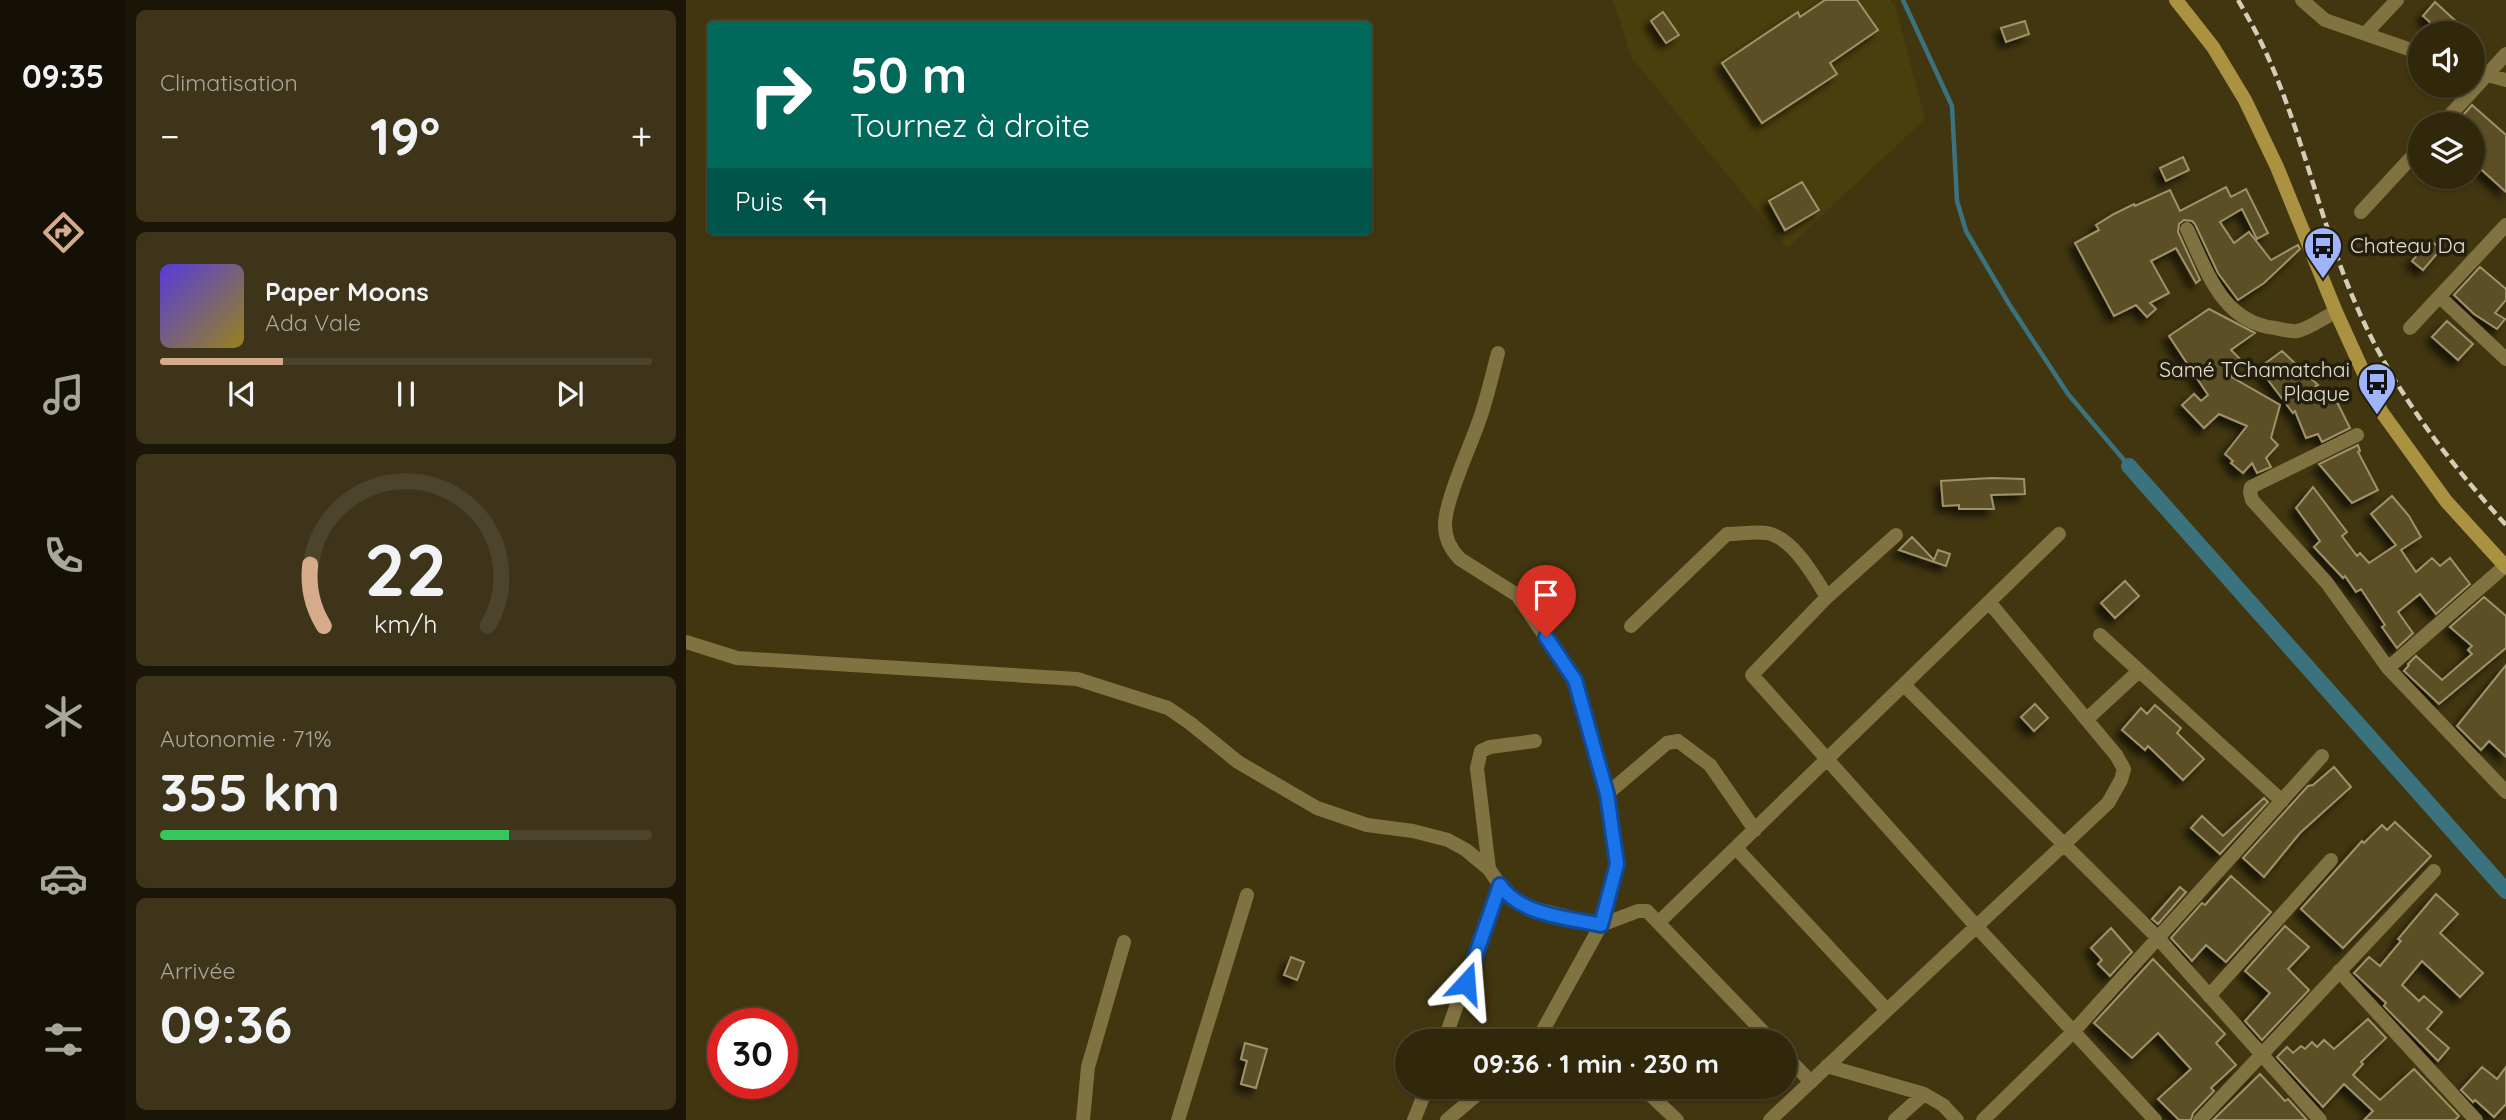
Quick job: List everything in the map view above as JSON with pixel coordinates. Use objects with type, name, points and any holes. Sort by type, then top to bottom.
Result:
[{"type":"main road","points":[[2176,0],[2213,47],[2245,100],[2277,167],[2336,312],[2382,411],[2446,501],[2505,567]]},
{"type":"street","points":[[2302,0],[2326,20],[2408,49]]},
{"type":"street","points":[[2365,34],[2397,0]]},
{"type":"street","points":[[2485,69],[2506,54]]},
{"type":"street","points":[[2485,74],[2506,80]]},
{"type":"street","points":[[2361,212],[2408,161]]},
{"type":"street","points":[[2410,328],[2506,225]]},
{"type":"street","points":[[2187,229],[2216,290],[2228,306],[2245,318],[2264,327],[2297,331],[2336,312]]},
{"type":"street","points":[[2440,297],[2506,359]]},
{"type":"street","points":[[1498,353],[1480,417],[1448,507],[1444,524],[1446,538],[1452,551],[1460,559],[1517,595],[1575,680],[1607,794],[1617,864],[1601,925],[1544,1029]]},
{"type":"street","points":[[2357,435],[2252,487],[2252,500],[2327,583],[2388,668],[2506,792]]},
{"type":"street","points":[[1630,626],[1727,534],[1768,533],[1785,543],[1803,561],[1827,597]]},
{"type":"street","points":[[1659,922],[2059,534]]},
{"type":"street","points":[[1896,535],[1827,597],[1752,675],[1976,926],[2155,1120]]},
{"type":"street","points":[[2388,668],[2505,567]]},
{"type":"street","points":[[1770,1120],[2108,803],[2121,780],[2124,769],[2116,755],[1989,602]]},
{"type":"street","points":[[2099,635],[2282,801]]},
{"type":"street","points":[[686,642],[737,657],[1077,679],[1168,708],[1191,723],[1238,762],[1317,808],[1367,825],[1413,831],[1448,840],[1466,850],[1489,869],[1503,891],[1525,906],[1601,925],[1638,911],[1647,911],[1761,1029]]},
{"type":"street","points":[[2087,719],[2139,671]]},
{"type":"street","points":[[1904,685],[2158,938],[2320,1120]]},
{"type":"street","points":[[1489,869],[1477,768],[1480,751],[1490,747],[1535,741]]},
{"type":"street","points":[[1607,794],[1667,743],[1678,741],[1710,765],[1755,830]]},
{"type":"street","points":[[1989,1118],[2073,1032],[2322,756]]},
{"type":"street","points":[[1736,848],[1887,1010]]},
{"type":"street","points":[[2209,996],[2331,860]]},
{"type":"street","points":[[2200,1120],[2434,871]]},
{"type":"street","points":[[1448,1029],[1500,885]]},
{"type":"street","points":[[1178,1120],[1247,895]]},
{"type":"street","points":[[1083,1120],[1088,1067],[1124,942]]},
{"type":"street","points":[[2339,971],[2476,1120]]},
{"type":"street","points":[[1827,1066],[1923,1094],[1943,1105],[1957,1120]]},
{"type":"street","points":[[1797,1067],[1811,1082]]},
{"type":"street","points":[[1895,1120],[1923,1094]]},
{"type":"street","points":[[1414,1120],[1422,1099]]},
{"type":"street","points":[[1447,1120],[1472,1099]]},
{"type":"street","points":[[1655,1099],[1677,1120]]},
{"type":"shaded area","points":[[1613,0],[1890,0],[1895,6],[1925,119],[1787,248],[1631,57]]},
{"type":"building","points":[[1825,0],[1857,0],[1878,30],[1830,63],[1837,74],[1762,123],[1722,63],[1798,12],[1800,17]]},
{"type":"building","points":[[2435,2],[2456,21],[2429,21],[2423,16]]},
{"type":"building","points":[[1663,12],[1679,35],[1666,43],[1651,21]]},
{"type":"building","points":[[2025,21],[2029,34],[2006,42],[2001,28]]},
{"type":"building","points":[[2472,105],[2480,112],[2466,112]]},
{"type":"building","points":[[2485,116],[2506,135],[2506,192],[2485,173]]},
{"type":"building","points":[[2183,157],[2189,170],[2166,181],[2160,168]]},
{"type":"building","points":[[1802,182],[1819,210],[1785,230],[1769,201]]},
{"type":"building","points":[[2226,187],[2231,197],[2246,189],[2268,233],[2257,239],[2242,209],[2220,222],[2234,243],[2249,232],[2271,260],[2298,245],[2300,249],[2264,283],[2238,300],[2218,273],[2195,224],[2184,220],[2179,224],[2178,232],[2200,280],[2196,283],[2176,248],[2151,261],[2169,293],[2150,303],[2156,309],[2147,317],[2136,305],[2114,316],[2075,243],[2099,230],[2096,225],[2114,214],[2170,190],[2180,211]]},
{"type":"building","points":[[2430,240],[2441,249],[2423,270],[2412,261]]},
{"type":"building","points":[[2480,267],[2506,289],[2506,300],[2495,313],[2505,319],[2497,329],[2474,314],[2454,295]]},
{"type":"building","points":[[2209,309],[2255,333],[2231,350],[2243,362],[2230,376],[2280,405],[2271,438],[2278,445],[2266,458],[2271,467],[2257,473],[2252,463],[2243,473],[2225,454],[2247,426],[2219,414],[2204,428],[2182,405],[2194,394],[2201,401],[2208,395],[2169,336]]},
{"type":"building","points":[[2447,321],[2473,344],[2458,360],[2432,337]]},
{"type":"building","points":[[2282,351],[2338,404],[2350,428],[2322,442],[2318,434],[2306,438],[2295,411],[2293,413],[2259,368]]},
{"type":"building","points":[[2358,445],[2358,452],[2378,490],[2352,503],[2319,464]]},
{"type":"building","points":[[2024,479],[2025,494],[1991,495],[1994,509],[1943,506],[1941,481]]},
{"type":"building","points":[[2313,487],[2347,532],[2342,536],[2357,556],[2360,553],[2369,563],[2396,545],[2371,514],[2392,496],[2409,516],[2421,537],[2401,550],[2416,572],[2432,558],[2440,566],[2450,558],[2470,584],[2436,614],[2420,594],[2398,612],[2413,633],[2397,648],[2361,589],[2356,592],[2345,576],[2343,578],[2314,547],[2320,541],[2296,508]]},
{"type":"building","points":[[1912,537],[1934,560],[1938,550],[1950,554],[1946,566],[1899,550]]},
{"type":"building","points":[[2125,581],[2139,596],[2115,618],[2101,603]]},
{"type":"building","points":[[2484,597],[2506,616],[2506,648],[2439,704],[2404,671],[2416,656],[2442,680],[2472,654],[2468,650],[2472,646],[2450,627]]},
{"type":"building","points":[[2506,665],[2506,757],[2489,741],[2481,750],[2457,726]]},
{"type":"building","points":[[2035,704],[2048,718],[2034,731],[2021,717]]},
{"type":"building","points":[[2155,705],[2181,728],[2177,733],[2204,759],[2183,780],[2148,746],[2145,750],[2122,730],[2141,708],[2147,714]]},
{"type":"building","points":[[2334,767],[2351,787],[2300,833],[2264,877],[2243,858],[2308,786],[2313,785]]},
{"type":"building","points":[[2264,798],[2268,802],[2220,854],[2191,828],[2202,816],[2223,836]]},
{"type":"building","points":[[2395,822],[2431,856],[2343,948],[2301,909],[2362,841],[2364,843],[2382,825],[2387,830]]},
{"type":"building","points":[[2231,876],[2271,912],[2226,962],[2206,945],[2192,961],[2171,938]]},
{"type":"building","points":[[2180,887],[2186,892],[2158,924],[2152,919]]},
{"type":"building","points":[[2436,894],[2458,914],[2440,933],[2483,973],[2460,997],[2422,961],[2402,985],[2419,1001],[2424,996],[2442,1012],[2427,1029],[2449,1048],[2438,1061],[2384,1006],[2386,1003],[2354,973],[2369,957],[2380,966],[2401,941],[2398,939]]},
{"type":"building","points":[[2285,926],[2309,947],[2288,969],[2309,990],[2262,1040],[2245,1021],[2270,993],[2245,971]]},
{"type":"building","points":[[2111,928],[2132,952],[2110,976],[2098,964],[2102,960],[2091,948]]},
{"type":"building","points":[[1291,957],[1304,962],[1297,980],[1284,975]]},
{"type":"building","points":[[2153,959],[2225,1034],[2216,1043],[2236,1065],[2211,1088],[2214,1091],[2193,1113],[2191,1120],[2179,1120],[2158,1099],[2191,1069],[2158,1033],[2132,1058],[2094,1023]]},
{"type":"building","points":[[2368,1019],[2386,1038],[2361,1062],[2363,1064],[2353,1075],[2380,1100],[2414,1069],[2459,1116],[2455,1120],[2364,1120],[2373,1111],[2344,1084],[2323,1107],[2277,1057],[2287,1047],[2293,1053],[2301,1046],[2305,1049],[2312,1042],[2317,1047],[2324,1040],[2334,1049]]},
{"type":"building","points":[[1245,1043],[1267,1049],[1256,1088],[1241,1084],[1247,1061],[1241,1059]]},
{"type":"building","points":[[2482,1067],[2497,1079],[2506,1067],[2506,1104],[2494,1117],[2461,1090]]},
{"type":"building","points":[[2260,1074],[2307,1120],[2213,1120]]},
{"type":"waterway","points":[[1903,0],[1952,106],[1957,201],[1966,231],[2009,304],[2068,394],[2129,466]]},
{"type":"waterway","points":[[2129,466],[2506,891]]},
{"type":"railway","points":[[2238,0],[2275,74],[2344,274],[2371,337],[2422,422],[2506,525]]},
{"type":"place","name":"Chateau Da","points":[[2323,280]]},
{"type":"place","name":"Samé TChamatchai Plaque","points":[[2377,416]]},
{"type":"route","points":[[1466,983],[1500,885],[1503,891],[1525,906],[1601,925],[1617,864],[1607,794],[1575,680],[1546,637]]}]
